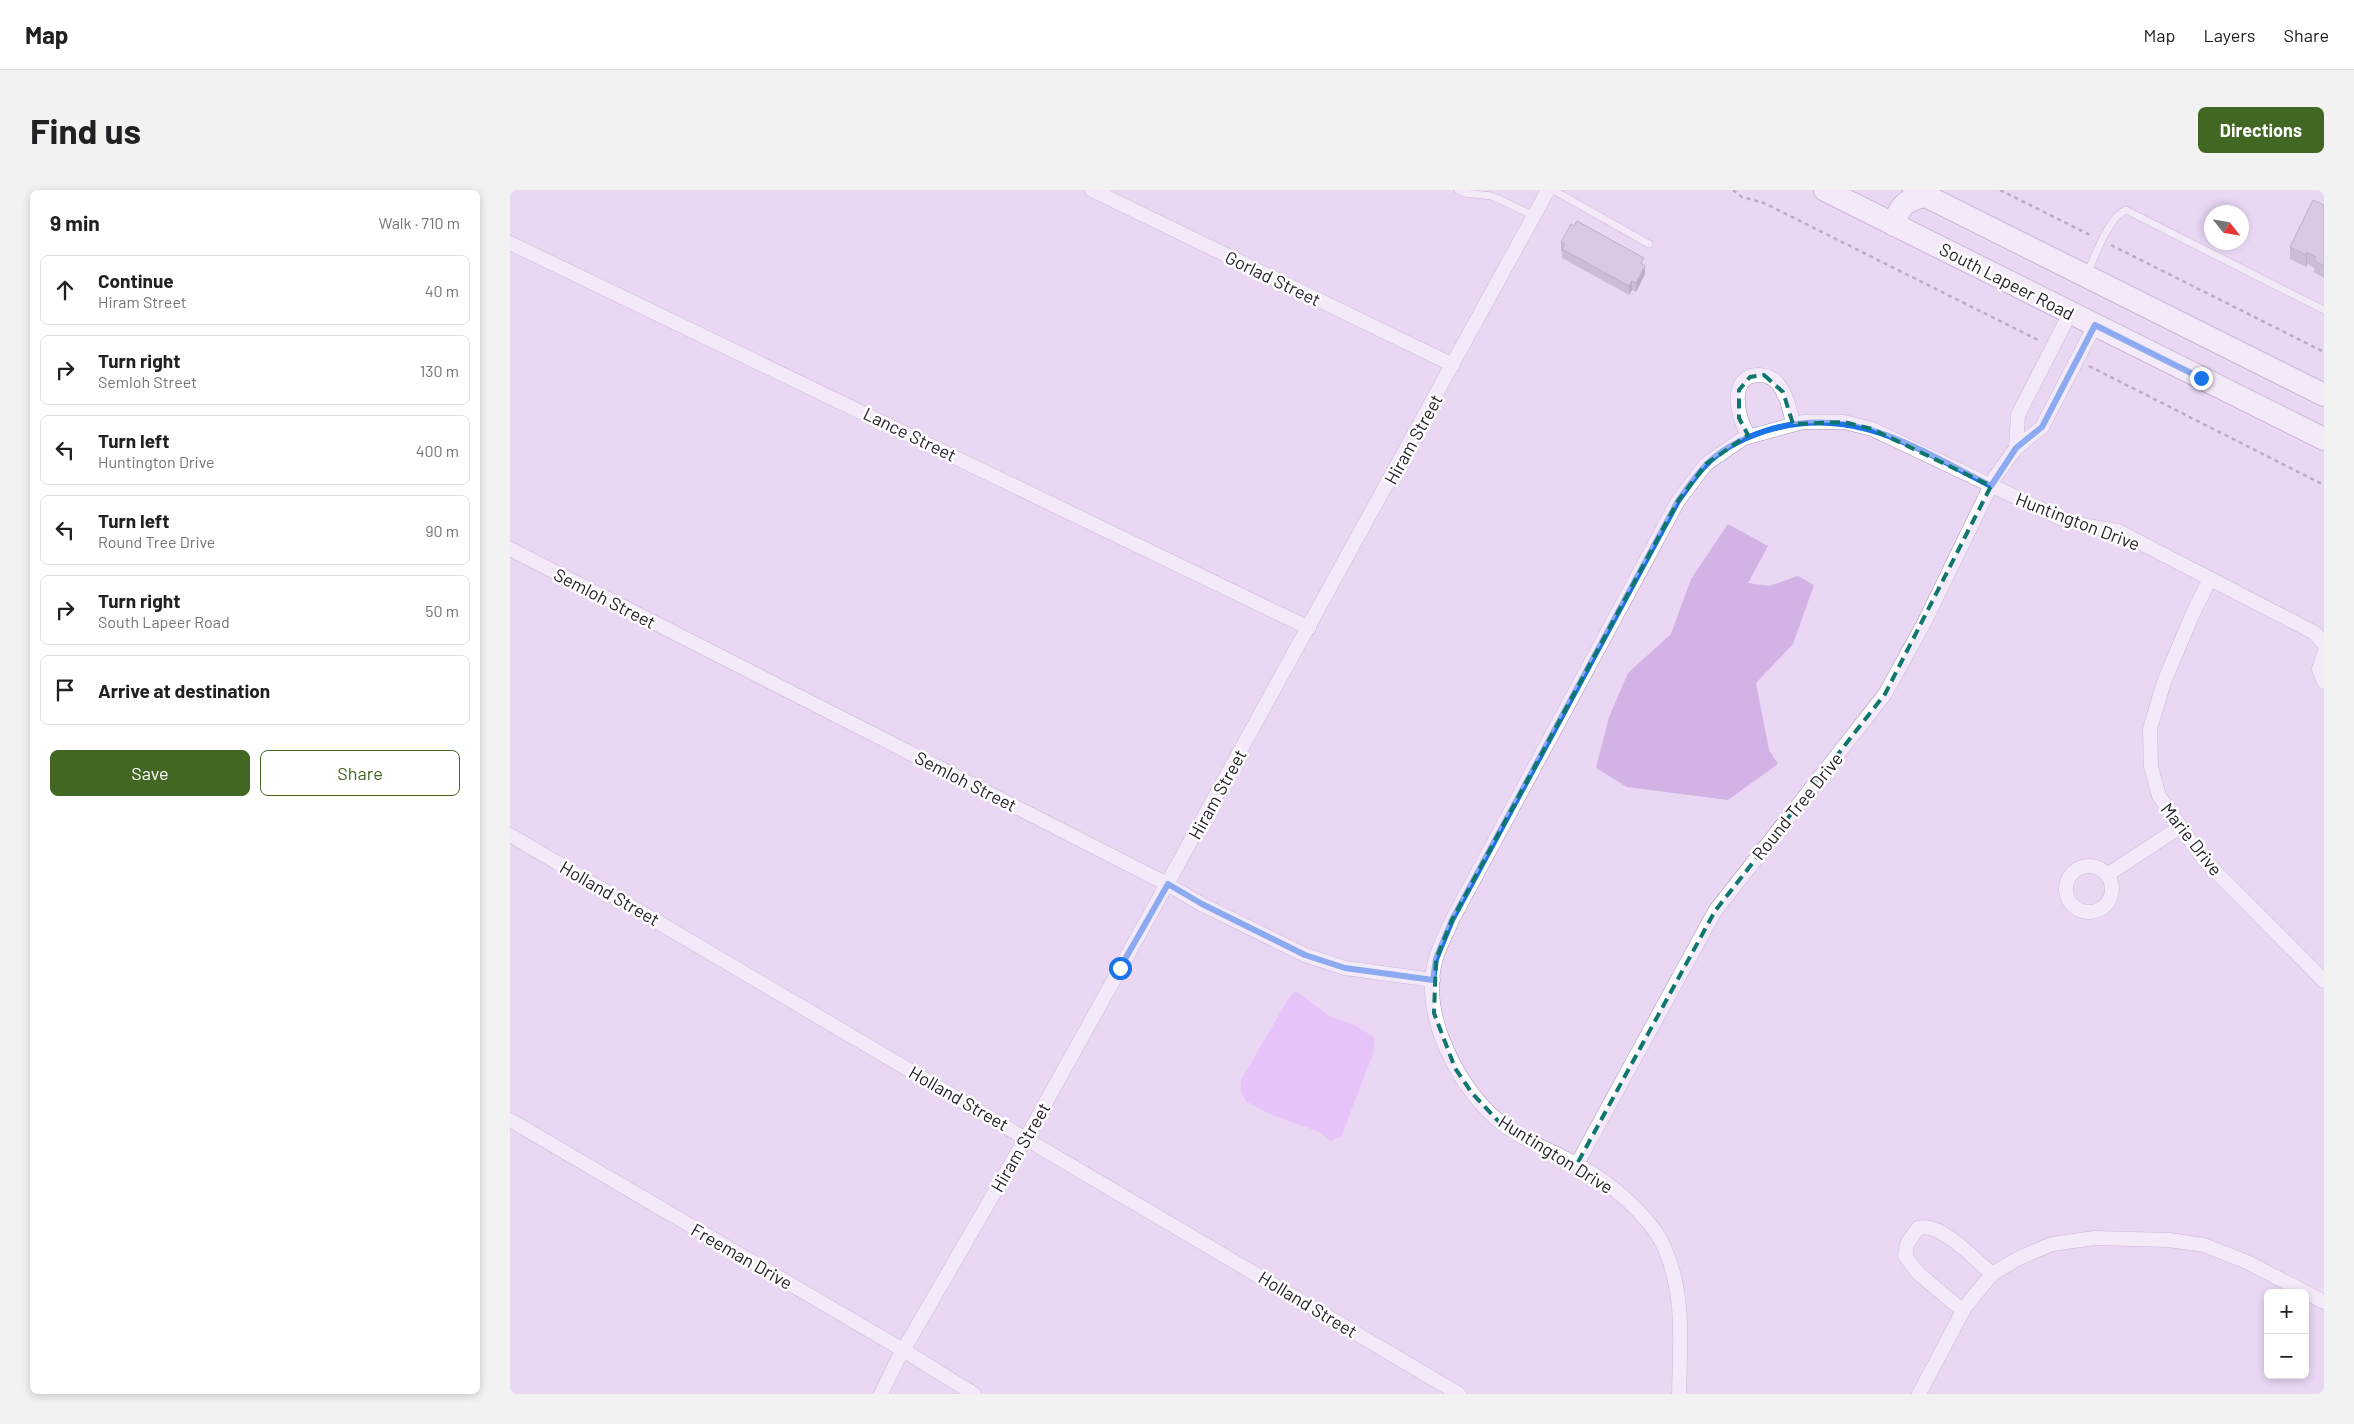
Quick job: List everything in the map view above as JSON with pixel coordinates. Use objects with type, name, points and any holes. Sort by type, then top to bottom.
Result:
[{"type":"main road","name":"South Lapeer Road","points":[[1825,190],[2324,439]]},
{"type":"main road","points":[[1894,224],[1900,208],[1920,193],[2324,395]]},
{"type":"street","name":"Gorlad Street","points":[[1092,190],[1453,365]]},
{"type":"street","name":"Hiram Street","points":[[880,1394],[903,1350],[1026,1138],[1168,884],[1548,190]]},
{"type":"street","name":"Lance Street","points":[[510,243],[1308,628]]},
{"type":"street","name":"Round Tree Drive","points":[[2016,448],[2018,415],[2070,313]]},
{"type":"street","name":"Round Tree Drive","points":[[1577,1164],[1715,911],[1885,694],[1924,623],[1991,486],[2016,448],[2042,427],[2095,325]]},
{"type":"street","points":[[1749,436],[1739,418],[1737,398],[1743,381],[1750,377],[1764,375],[1778,384],[1787,399],[1793,424]]},
{"type":"street","name":"Huntington Drive","points":[[1679,1394],[1680,1332],[1678,1287],[1664,1247],[1644,1218],[1616,1190],[1577,1164],[1541,1147],[1500,1122],[1472,1093],[1455,1068],[1441,1036],[1434,1013],[1433,980],[1436,959],[1452,920],[1678,501],[1706,464],[1749,436],[1793,424],[1803,422],[1844,422],[1872,429],[1922,451],[2060,518],[2087,526],[2118,531],[2315,633],[2324,644]]},
{"type":"street","name":"Semloh Street","points":[[510,549],[1305,955],[1345,968],[1433,980]]},
{"type":"street","name":"Marie Drive","points":[[2210,579],[2193,613],[2164,682],[2150,729],[2151,767],[2159,796],[2204,860],[2324,981]]},
{"type":"street","points":[[2324,653],[2319,668],[2324,682]]},
{"type":"street","points":[[2106,875],[2180,827]]},
{"type":"street","name":"Holland Street","points":[[510,835],[1459,1394]]},
{"type":"street","name":"Freeman Drive","points":[[510,1120],[903,1350],[974,1394]]},
{"type":"street","points":[[1962,1311],[1918,1273],[1905,1256],[1907,1244],[1918,1228],[1925,1226],[1940,1230],[1992,1274]]},
{"type":"street","points":[[1919,1394],[1962,1311],[1992,1274],[2019,1258],[2052,1244],[2095,1238],[2169,1240],[2204,1245],[2238,1259],[2324,1302]]},
{"type":"lane","points":[[1458,190],[1485,193],[1534,216]]},
{"type":"lane","points":[[1553,190],[1649,244]]},
{"type":"lane","points":[[2086,276],[2114,219],[2120,212],[2126,210],[2324,310]]},
{"type":"path","points":[[1733,190],[1742,197],[1764,203],[2045,344]]},
{"type":"path","points":[[2000,190],[2091,235]]},
{"type":"path","points":[[2114,247],[2324,352]]},
{"type":"path","points":[[2085,364],[2324,485]]},
{"type":"highlighted area","points":[[1764,375],[1783,392],[1793,424],[1844,422],[1872,429],[1991,486],[1885,694],[1715,911],[1577,1164],[1500,1123],[1472,1093],[1455,1068],[1434,1013],[1436,959],[1452,920],[1678,501],[1706,464],[1748,435],[1739,418],[1739,390],[1750,377]]},
{"type":"shaded area","points":[[1728,524],[1768,546],[1748,583],[1769,586],[1798,576],[1814,585],[1793,644],[1756,683],[1769,750],[1778,764],[1728,800],[1627,787],[1596,768],[1609,717],[1628,673],[1671,634],[1691,579]]},
{"type":"shaded area","points":[[1296,991],[1329,1016],[1355,1025],[1375,1038],[1373,1054],[1341,1137],[1330,1141],[1320,1132],[1272,1115],[1247,1102],[1241,1093],[1241,1080],[1290,996]]},
{"type":"building","points":[[2313,200],[2324,205],[2324,266],[2314,260],[2316,257],[2307,252],[2306,255],[2290,247]]},
{"type":"building","points":[[1577,221],[1644,258],[1641,263],[1645,266],[1636,283],[1632,281],[1629,286],[1562,249],[1565,244],[1561,242],[1571,224],[1574,226]]},
{"type":"route","points":[[1120,968],[1168,884],[1202,904],[1305,955],[1345,968],[1433,980],[1436,959],[1452,920],[1678,501],[1706,464],[1744,438],[1771,429],[1803,422],[1844,422],[1872,429],[1922,451],[1991,486],[2016,448],[2042,427],[2095,325],[2201,378]]}]
